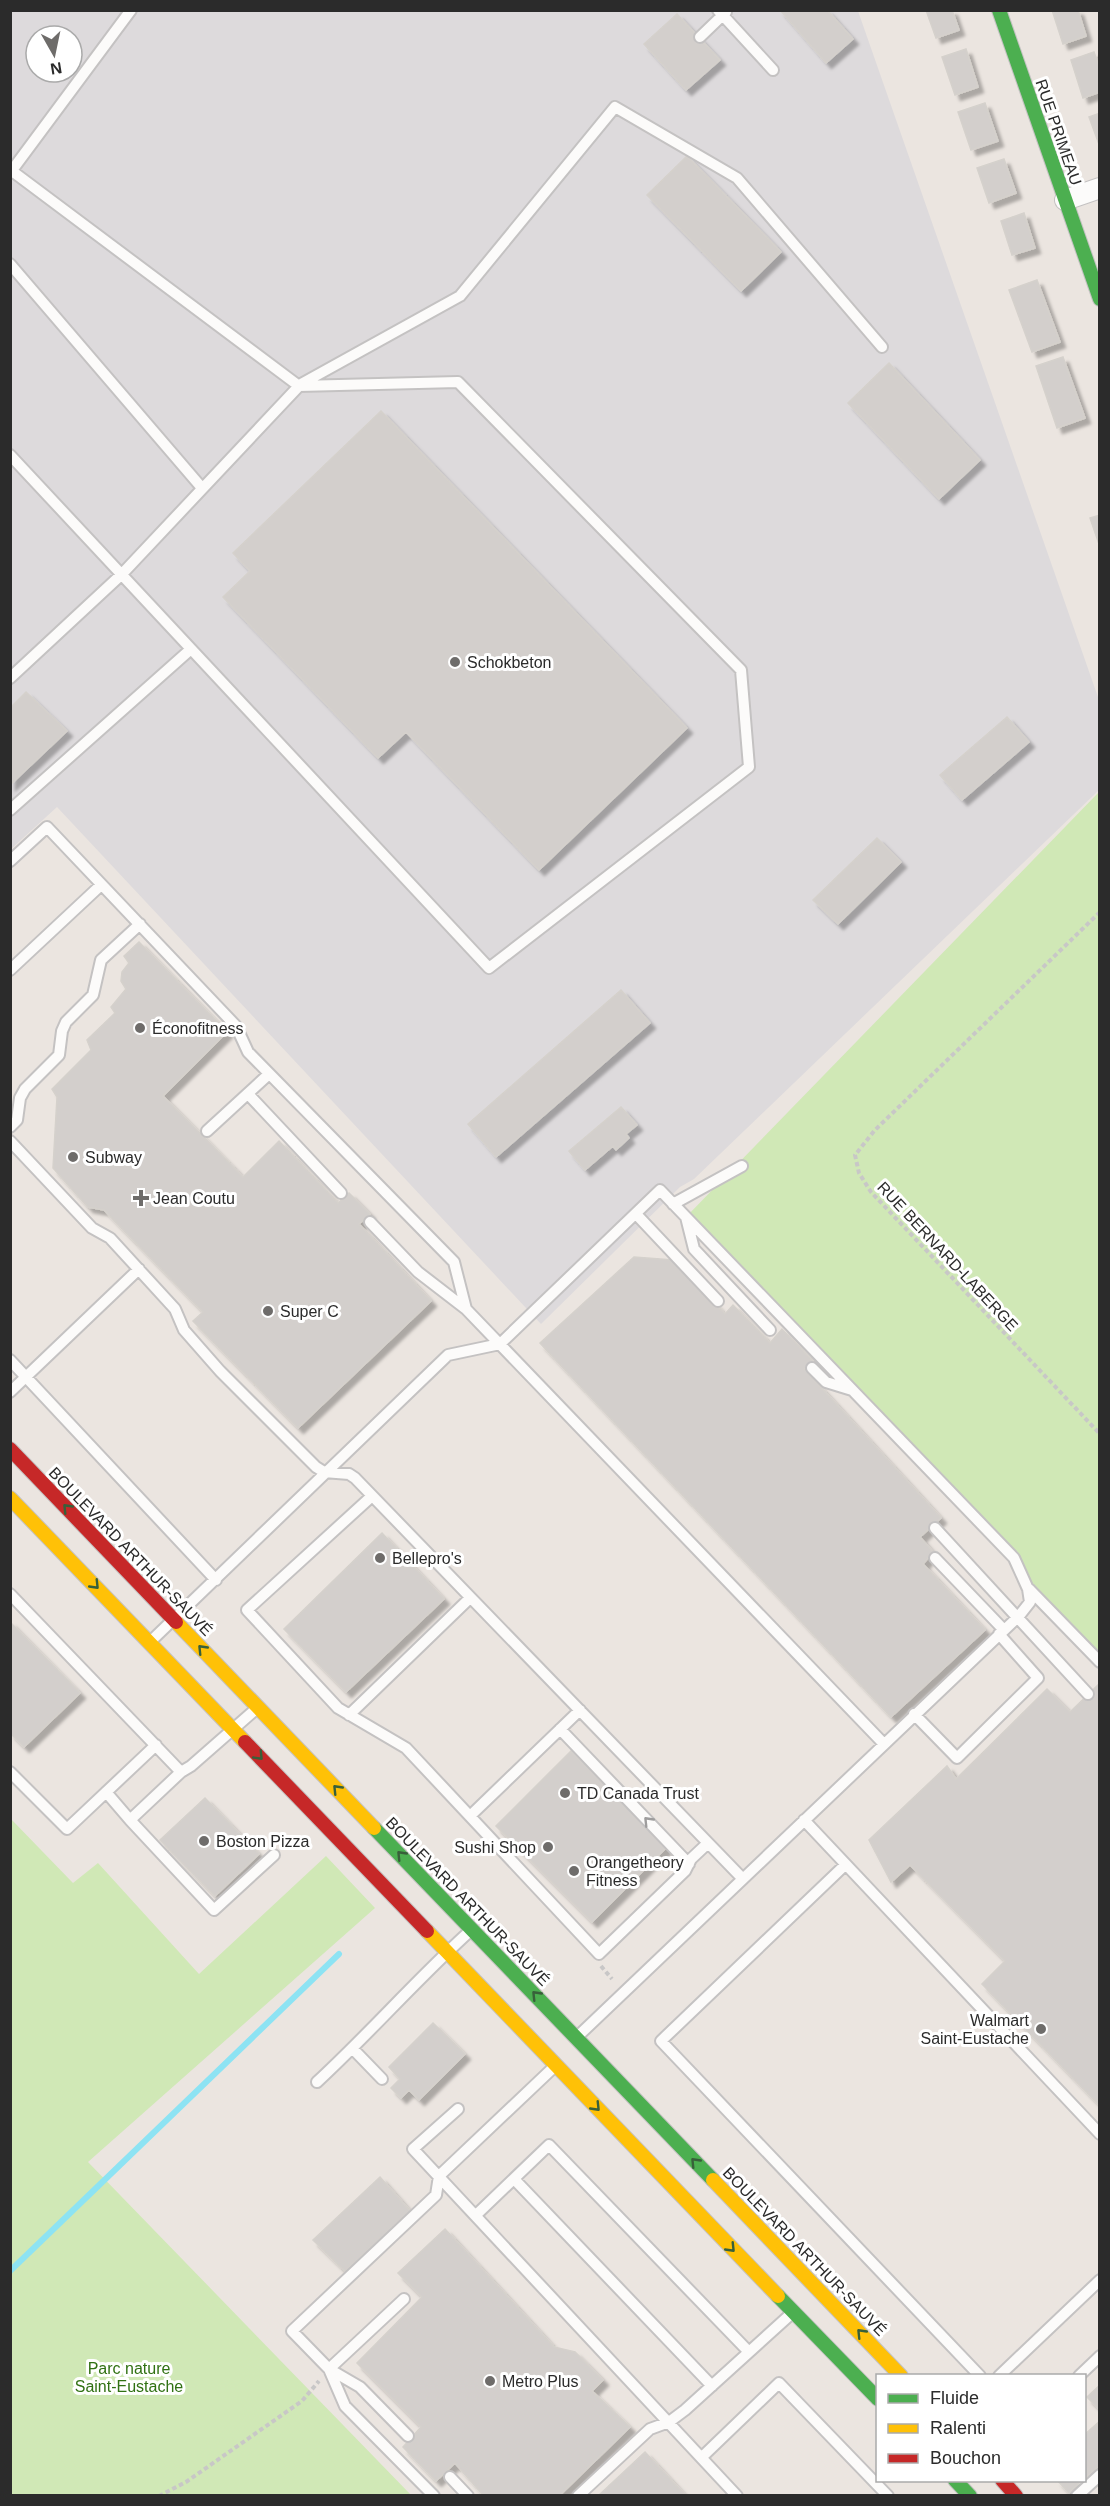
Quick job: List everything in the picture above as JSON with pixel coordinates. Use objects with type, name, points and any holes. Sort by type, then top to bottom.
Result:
[{"type":"main road","name":"RUE PRIMEAU","points":[[999,10],[1100,299]]},
{"type":"main road","name":"BOULEVARD ARTHUR-SAUVÉ","points":[[10,1449],[472,1929],[566,2051],[805,2300],[876,2396]]},
{"type":"main road","name":"BOULEVARD ARTHUR-SAUVÉ","points":[[10,1498],[447,1952],[566,2051],[805,2300],[898,2374]]},
{"type":"main road","points":[[956,2482],[970,2496]]},
{"type":"main road","points":[[1005,2482],[1016,2496]]},
{"type":"street","points":[[1065,200],[1100,188]]},
{"type":"lane","points":[[10,455],[489,968],[749,767],[741,670],[458,382],[298,386],[11,172],[131,10]]},
{"type":"lane","points":[[700,37],[723,12],[773,70]]},
{"type":"lane","points":[[10,678],[122,574],[298,386],[460,296],[615,107],[736,178],[882,347]]},
{"type":"lane","points":[[10,264],[202,488]]},
{"type":"lane","points":[[10,810],[191,649]]},
{"type":"lane","points":[[10,861],[47,827],[236,1026],[248,1052],[454,1262],[466,1309]]},
{"type":"lane","points":[[10,970],[100,885]]},
{"type":"lane","points":[[10,1127],[17,1120],[20,1098],[25,1089],[59,1055],[62,1031],[66,1022],[93,995],[101,960],[140,924]]},
{"type":"lane","points":[[207,1131],[269,1074]]},
{"type":"lane","points":[[248,1094],[341,1193]]},
{"type":"lane","points":[[10,1142],[93,1228],[110,1238],[139,1269],[175,1309],[184,1330],[220,1371],[316,1467],[328,1473],[349,1474],[372,1496],[743,1879]]},
{"type":"lane","points":[[673,1204],[742,1166]]},
{"type":"lane","points":[[150,1642],[448,1355],[500,1344],[660,1190],[1014,1558],[1028,1588],[1030,1602],[1018,1616],[883,1743],[566,2051],[440,2176],[436,2196],[292,2331],[329,2369],[360,2387],[408,2436]]},
{"type":"lane","points":[[636,1214],[718,1301]]},
{"type":"lane","points":[[686,1217],[694,1249],[770,1330]]},
{"type":"lane","points":[[370,1222],[418,1272],[466,1309],[883,1743]]},
{"type":"lane","points":[[10,1392],[139,1269]]},
{"type":"lane","points":[[10,1360],[216,1580]]},
{"type":"lane","points":[[812,1368],[826,1382],[854,1390]]},
{"type":"lane","points":[[372,1496],[248,1610],[338,1708],[406,1748],[599,1954],[685,1871],[708,1843]]},
{"type":"lane","points":[[935,1528],[1088,1694]]},
{"type":"lane","points":[[914,1714],[957,1758],[1038,1678],[1001,1632],[935,1558]]},
{"type":"lane","points":[[1028,1588],[1100,1662]]},
{"type":"lane","points":[[10,1594],[181,1772]]},
{"type":"lane","points":[[349,1715],[470,1598]]},
{"type":"lane","points":[[130,1820],[181,1772],[258,1707]]},
{"type":"lane","points":[[470,1816],[580,1710]]},
{"type":"lane","points":[[560,1729],[689,1864]]},
{"type":"lane","points":[[10,1772],[67,1829],[156,1745]]},
{"type":"lane","points":[[106,1792],[214,1910],[274,1855]]},
{"type":"lane","points":[[804,1820],[1100,2134]]},
{"type":"lane","points":[[845,1865],[661,2041],[978,2374]]},
{"type":"lane","points":[[317,2082],[353,2049],[472,1929]]},
{"type":"lane","points":[[353,2049],[382,2079]]},
{"type":"lane","points":[[458,2109],[413,2149],[736,2496]]},
{"type":"lane","points":[[476,2215],[549,2145],[749,2352]]},
{"type":"lane","points":[[514,2179],[712,2386]]},
{"type":"lane","points":[[1001,2374],[1100,2280]]},
{"type":"lane","points":[[329,2369],[404,2299]]},
{"type":"lane","points":[[578,2496],[650,2429],[669,2422],[712,2386],[805,2300]]},
{"type":"lane","points":[[1081,2374],[1100,2356]]},
{"type":"lane","points":[[329,2369],[345,2406],[434,2496]]},
{"type":"lane","points":[[702,2457],[779,2383],[888,2496]]},
{"type":"lane","points":[[1077,2496],[1100,2475]]},
{"type":"lane","points":[[450,2477],[468,2496]]},
{"type":"lane","points":[[996,2496],[1005,2482]]},
{"type":"path","name":"RUE BERNARD-LABERGE","points":[[1100,912],[875,1130],[855,1155],[859,1173],[870,1192],[1100,1434]]},
{"type":"path","points":[[159,2496],[186,2482],[302,2401],[329,2369]]},
{"type":"shaded area","points":[[11,11],[858,11],[1099,700],[1099,790],[694,1179],[680,1187],[541,1324],[57,807],[11,849]]},
{"type":"green space","points":[[1099,792],[1099,1658],[686,1217]]},
{"type":"green space","name":"Parc nature Saint-Eustache","points":[[10,1818],[73,1883],[98,1863],[199,1974],[326,1856],[375,1908],[88,2162],[411,2495],[11,2495]]},
{"type":"building","points":[[780,10],[827,10],[853,39],[826,63]]},
{"type":"building","points":[[926,10],[952,10],[959,30],[936,38]]},
{"type":"building","points":[[1052,10],[1078,10],[1086,36],[1063,44]]},
{"type":"building","points":[[677,14],[720,60],[686,90],[644,44]]},
{"type":"building","points":[[966,49],[978,87],[955,95],[942,57]]},
{"type":"building","points":[[1094,52],[1100,69],[1100,92],[1083,98],[1071,60]]},
{"type":"building","points":[[985,103],[998,141],[971,150],[958,112]]},
{"type":"building","points":[[1100,113],[1100,147],[1089,117]]},
{"type":"building","points":[[687,156],[781,252],[741,291],[647,195]]},
{"type":"building","points":[[1004,159],[1016,193],[989,203],[977,168]]},
{"type":"building","points":[[1024,213],[1035,248],[1012,255],[1001,221]]},
{"type":"building","points":[[1037,280],[1060,342],[1032,352],[1009,290]]},
{"type":"building","points":[[1063,357],[1085,418],[1057,428],[1036,366]]},
{"type":"building","points":[[889,363],[980,460],[939,499],[848,403]]},
{"type":"building","name":"Schokbeton","points":[[381,411],[687,728],[539,870],[406,732],[378,758],[223,597],[250,571],[233,553]]},
{"type":"building","points":[[1100,515],[1100,547],[1090,518]]},
{"type":"building","points":[[26,692],[67,731],[10,785],[10,708]]},
{"type":"building","points":[[1007,717],[1029,742],[962,800],[940,775]]},
{"type":"building","points":[[877,838],[901,862],[838,924],[813,900]]},
{"type":"building","points":[[139,942],[227,1032],[163,1096],[243,1177],[279,1141],[338,1203],[349,1193],[370,1214],[359,1224],[431,1301],[298,1428],[193,1321],[203,1312],[104,1210],[88,1207],[53,1168],[57,1097],[52,1089],[91,1050],[87,1040],[115,1013],[111,1007],[126,989],[121,981],[122,972],[129,963],[124,956]]},
{"type":"building","points":[[621,990],[650,1023],[496,1157],[468,1124]]},
{"type":"building","points":[[621,1107],[637,1125],[626,1134],[629,1138],[616,1150],[613,1146],[585,1170],[569,1151]]},
{"type":"building","points":[[634,1257],[673,1260],[725,1314],[733,1305],[770,1343],[782,1329],[813,1361],[804,1369],[941,1518],[920,1537],[933,1552],[923,1564],[985,1630],[891,1717],[540,1343]]},
{"type":"building","points":[[382,1533],[444,1599],[346,1692],[284,1629]]},
{"type":"building","points":[[10,1622],[80,1693],[24,1747],[10,1733]]},
{"type":"building","points":[[1100,1683],[1100,2106],[982,1984],[1005,1961],[910,1865],[891,1882],[869,1840],[947,1766],[956,1779],[1047,1689],[1070,1712]]},
{"type":"building","points":[[571,1751],[667,1847],[592,1922],[496,1826]]},
{"type":"building","points":[[205,1798],[259,1854],[215,1896],[160,1840]]},
{"type":"building","points":[[433,2023],[465,2054],[419,2100],[409,2090],[401,2098],[391,2088],[400,2079],[389,2067]]},
{"type":"building","points":[[380,2177],[410,2211],[345,2271],[313,2240]]},
{"type":"building","points":[[445,2229],[554,2347],[575,2352],[603,2380],[592,2391],[630,2427],[559,2496],[484,2496],[455,2463],[436,2481],[403,2447],[421,2427],[357,2363],[422,2297],[398,2273]]},
{"type":"building","points":[[1100,2385],[1100,2410],[1087,2397]]},
{"type":"building","points":[[1100,2421],[1100,2465],[1086,2477],[1086,2433]]},
{"type":"building","points":[[645,2452],[686,2496],[598,2496]]},
{"type":"building","points":[[1059,2482],[1080,2482],[1069,2493]]},
{"type":"waterway","points":[[10,2271],[339,1954]]},
{"type":"traffic: fast","points":[[999,10],[1100,299]]},
{"type":"traffic: fast","points":[[374,1828],[713,2180]]},
{"type":"traffic: fast","points":[[778,2296],[876,2397]]},
{"type":"traffic: fast","points":[[957,2482],[970,2496]]},
{"type":"traffic: slow","points":[[10,1498],[245,1742]]},
{"type":"traffic: slow","points":[[176,1622],[374,1828]]},
{"type":"traffic: slow","points":[[427,1931],[778,2296]]},
{"type":"traffic: slow","points":[[713,2180],[899,2374]]},
{"type":"traffic: jam","points":[[10,1449],[176,1622]]},
{"type":"traffic: jam","points":[[245,1742],[427,1931]]},
{"type":"traffic: jam","points":[[1004,2482],[1016,2496]]},
{"type":"place","name":"Schokbeton","points":[[455,662]]},
{"type":"place","name":"Éconofitness","points":[[140,1028]]},
{"type":"place","name":"Subway","points":[[73,1157]]},
{"type":"place","name":"Jean Coutu","points":[[141,1198]]},
{"type":"place","name":"Super C","points":[[268,1311]]},
{"type":"place","name":"Bellepro's","points":[[380,1558]]},
{"type":"place","name":"TD Canada Trust","points":[[565,1793]]},
{"type":"place","name":"Boston Pizza","points":[[204,1841]]},
{"type":"place","name":"Sushi Shop","points":[[548,1847]]},
{"type":"place","name":"Orangetheory Fitness","points":[[574,1871]]},
{"type":"place","name":"Walmart Saint-Eustache","points":[[1041,2029]]},
{"type":"place","name":"Metro Plus","points":[[490,2381]]}]
